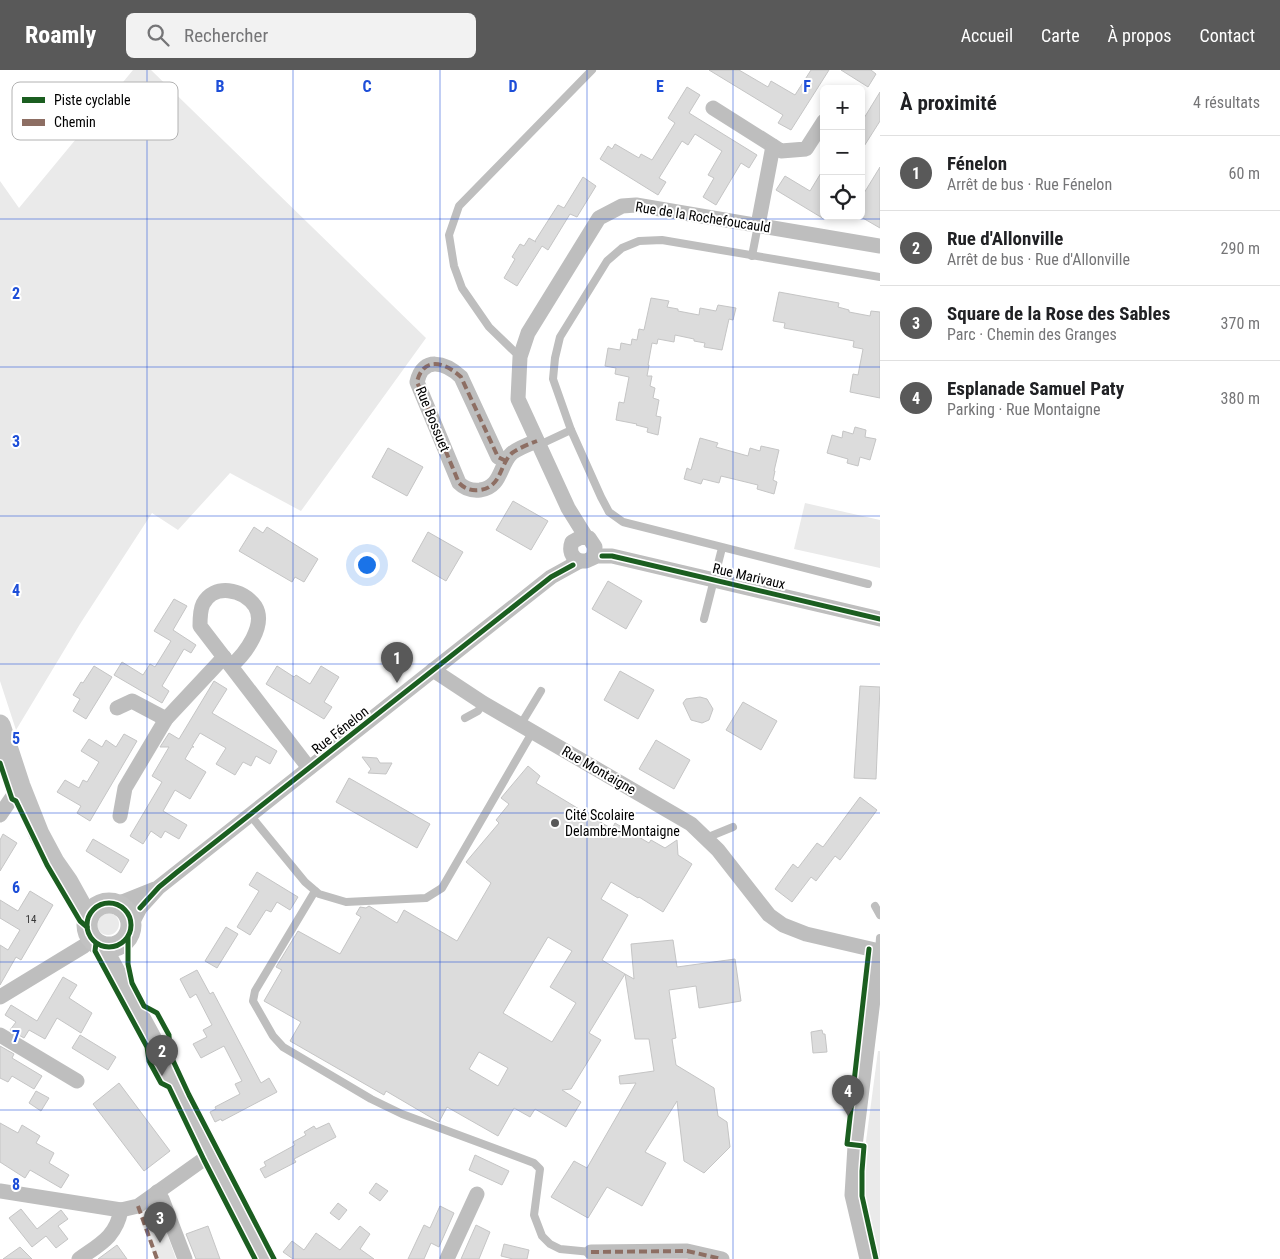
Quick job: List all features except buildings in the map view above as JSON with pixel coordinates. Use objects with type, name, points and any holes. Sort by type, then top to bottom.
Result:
[{"type":"main road","points":[[0,725],[20,786],[39,834],[88,918]]},
{"type":"main road","points":[[68,882],[126,912],[127,933],[123,959],[127,983],[135,1006]]},
{"type":"main road","points":[[109,904],[94,909],[88,918],[87,929],[135,1006],[266,1259]]},
{"type":"main road","points":[[96,943],[113,947],[127,933]]},
{"type":"street","points":[[714,108],[781,151],[806,149],[820,127]]},
{"type":"street","points":[[758,225],[773,146]]},
{"type":"street","name":"Rue de la Rochefoucauld","points":[[583,550],[573,518],[518,399],[520,358],[528,333],[599,218],[622,206],[636,205],[880,246]]},
{"type":"street","name":"Rue Bossuet","points":[[506,461],[498,457],[461,377],[453,369],[442,365],[432,364],[425,367],[419,374],[417,382],[459,483],[465,489],[476,491],[488,489],[498,479],[506,461],[513,453],[538,443]]},
{"type":"street","name":"Rue Marivaux","points":[[583,550],[880,619]]},
{"type":"street","name":"Rue Fénelon","points":[[127,933],[140,908],[158,887],[557,573],[583,550]]},
{"type":"street","points":[[120,816],[125,788],[166,719],[227,662],[239,659],[255,633],[258,619],[256,607],[246,597],[234,592],[221,590],[211,595],[203,604],[200,626],[227,662],[309,768]]},
{"type":"street","name":"Rue Montaigne","points":[[433,670],[484,703],[691,824],[718,850],[769,915],[783,925],[806,934],[879,944],[855,1146],[852,1195],[867,1259]]},
{"type":"street","points":[[117,708],[132,701],[166,719]]},
{"type":"street","points":[[0,815],[20,786]]},
{"type":"street","name":"Rue Fénelon","points":[[109,904],[125,902],[158,887]]},
{"type":"street","points":[[0,997],[84,946],[96,943]]},
{"type":"street","points":[[0,1035],[77,1081]]},
{"type":"street","points":[[0,1191],[122,1210],[138,1206],[211,1154]]},
{"type":"street","points":[[158,1192],[185,1259]]},
{"type":"street","points":[[447,1259],[477,1194]]},
{"type":"street","points":[[81,1258],[112,1234],[119,1224],[122,1210]]},
{"type":"street","points":[[591,1252],[687,1251],[722,1259]]},
{"type":"lane","points":[[520,358],[489,327],[462,288],[454,266],[449,235],[459,206],[592,70]]},
{"type":"lane","points":[[752,256],[758,225]]},
{"type":"lane","points":[[868,584],[623,522],[609,512],[600,497],[571,430],[553,379],[560,337],[607,261],[622,248],[639,241],[662,240],[880,277]]},
{"type":"lane","points":[[538,443],[571,430]]},
{"type":"lane","points":[[704,619],[722,548]]},
{"type":"lane","points":[[250,815],[305,882],[319,894],[346,902],[426,898],[442,888],[527,728],[541,691]]},
{"type":"lane","points":[[465,718],[478,711],[484,703]]},
{"type":"lane","points":[[706,838],[733,827]]},
{"type":"lane","points":[[315,891],[255,991],[253,1001],[272,1036],[283,1047],[371,1099],[394,1110],[534,1162],[540,1170],[534,1216],[542,1236],[550,1244],[560,1249],[591,1252]]},
{"type":"lane","points":[[875,906],[880,915]]},
{"type":"shaded area","points":[[133,70],[151,70],[163,82],[123,82]]},
{"type":"shaded area","points":[[178,96],[426,338],[301,511],[230,473],[178,530],[152,513],[80,624],[16,730],[0,681],[0,181],[19,208],[75,140],[178,140]]},
{"type":"shaded area","points":[[805,503],[880,520],[880,568],[794,549]]},
{"type":"shaded area","points":[[108,913],[116,916],[119,924],[116,932],[108,935],[100,932],[97,924],[100,916]]},
{"type":"shaded area","points":[[878,1051],[880,1051],[880,1259],[877,1259],[863,1201],[863,1164]]},
{"type":"shaded area","points":[[160,1214],[176,1259],[155,1259],[143,1226]]},
{"type":"marked path","points":[[506,461],[498,457],[461,377],[442,365],[435,364],[424,368],[417,382],[459,483],[464,487],[480,490],[492,485],[512,453],[537,441]]},
{"type":"marked path","points":[[138,1206],[157,1259]]},
{"type":"marked path","points":[[591,1252],[687,1251],[722,1259]]},
{"type":"cycle path","points":[[602,556],[612,556],[880,619]]},
{"type":"cycle path","points":[[140,908],[159,887],[176,873],[551,577],[573,565]]},
{"type":"cycle path","points":[[0,763],[12,799],[16,801],[47,865],[80,921],[87,927]]},
{"type":"cycle path","points":[[105,903],[113,903],[125,909],[131,925],[125,941],[113,947],[105,947],[93,941],[87,929],[87,921],[93,909],[105,903]]},
{"type":"cycle path","points":[[128,937],[128,964],[132,983],[144,1006],[157,1013],[169,1035],[170,1054],[189,1095],[274,1259]]},
{"type":"cycle path","points":[[96,943],[95,951],[147,1047],[149,1061],[161,1083],[169,1087],[255,1259]]},
{"type":"cycle path","points":[[869,949],[847,1144],[864,1146],[862,1196],[876,1259]]},
{"type":"place","name":"Fénelon","points":[[397,683]]},
{"type":"place","name":"Cité Scolaire Delambre-Montaigne","points":[[555,823]]},
{"type":"place","name":"Rue d'Allonville","points":[[162,1076]]},
{"type":"place","name":"Esplanade Samuel Paty","points":[[848,1116]]},
{"type":"place","name":"Square de la Rose des Sables","points":[[160,1243]]}]
